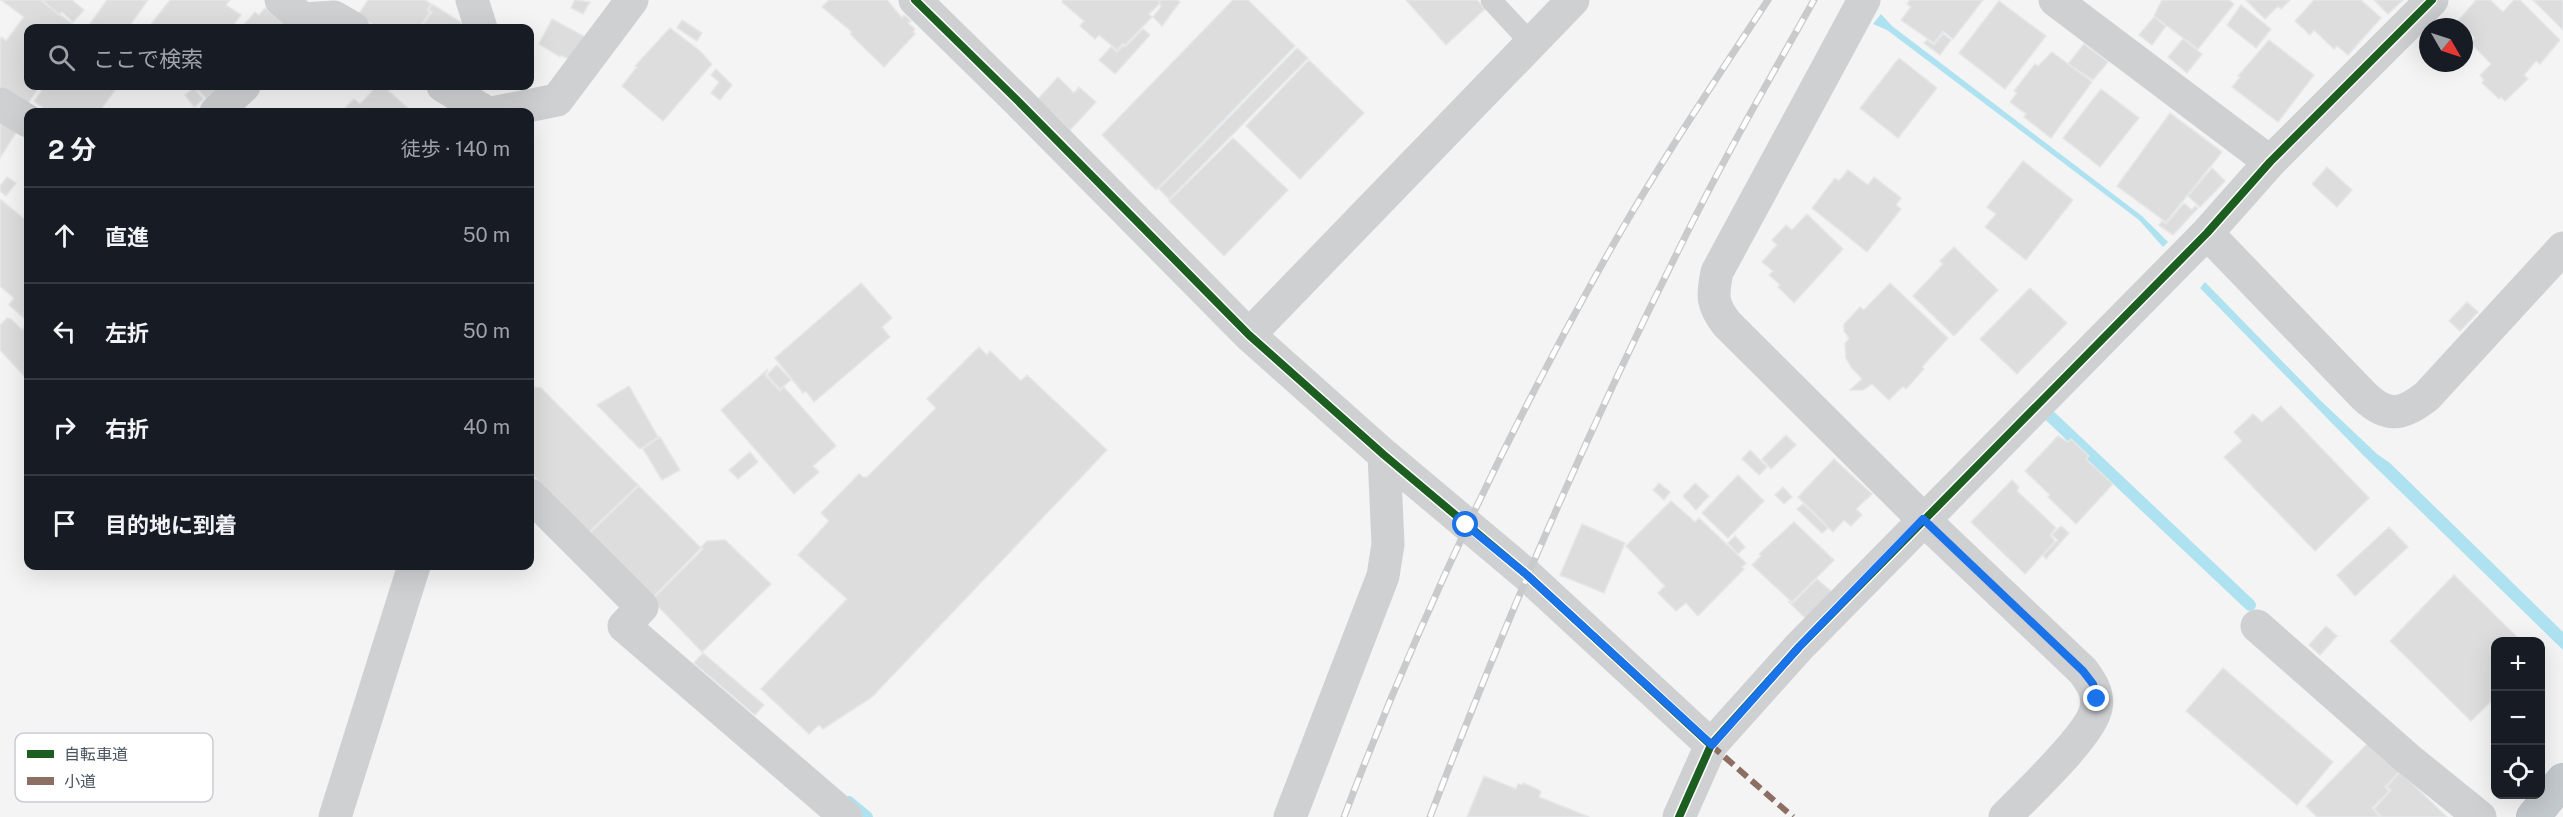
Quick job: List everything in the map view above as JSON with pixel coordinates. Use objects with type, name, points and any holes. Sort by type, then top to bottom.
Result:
[{"type":"highway","points":[[2533,817],[2563,780]]},
{"type":"street","points":[[472,0],[480,24]]},
{"type":"street","points":[[454,90],[500,106],[557,100],[632,0]]},
{"type":"street","points":[[915,0],[1249,335],[1384,455],[1527,575],[1712,745]]},
{"type":"street","points":[[1249,335],[1573,0]]},
{"type":"street","points":[[1863,0],[1717,272],[1714,301],[1716,310],[1727,324],[1923,519],[2083,671],[2093,684],[2096,710],[2087,729],[2005,817]]},
{"type":"street","points":[[2055,0],[2270,162]]},
{"type":"street","points":[[1679,817],[1712,745],[1799,647],[2207,233],[2270,162],[2432,0]]},
{"type":"street","points":[[220,108],[240,90]]},
{"type":"street","points":[[0,104],[24,119]]},
{"type":"street","points":[[2207,233],[2377,409],[2389,413],[2416,405],[2427,396],[2563,248]]},
{"type":"street","points":[[1290,817],[1383,576],[1388,544],[1384,455]]},
{"type":"street","points":[[534,499],[642,607],[624,626],[846,817]]},
{"type":"street","points":[[335,817],[413,570]]},
{"type":"street","points":[[2257,626],[2407,758],[2480,817]]},
{"type":"lane","points":[[1491,0],[1531,43]]},
{"type":"water","points":[[1881,14],[1892,26],[2142,216],[2168,242],[2163,247],[2139,220],[1887,30],[1873,24]]},
{"type":"water","points":[[2205,282],[2320,400],[2377,454],[2390,463],[2563,632],[2563,650],[2363,455],[2200,288]]},
{"type":"building","points":[[1,0],[40,0],[73,24],[24,24],[24,90],[37,90],[24,109],[0,92],[0,39],[2,37],[6,41],[24,17]]},
{"type":"building","points":[[42,0],[72,0],[84,10],[73,22],[62,12],[59,15]]},
{"type":"building","points":[[107,0],[148,0],[131,24],[90,24]]},
{"type":"building","points":[[170,0],[230,0],[226,5],[241,15],[234,24],[151,24]]},
{"type":"building","points":[[368,0],[425,0],[431,4],[427,10],[430,12],[422,24],[372,24],[358,15]]},
{"type":"building","points":[[575,0],[590,2],[583,14],[571,8]]},
{"type":"building","points":[[829,0],[887,0],[902,18],[904,15],[911,21],[908,23],[915,29],[913,32],[915,34],[884,67],[850,34],[852,32],[822,7]]},
{"type":"building","points":[[1063,0],[1157,0],[1160,3],[1149,14],[1152,17],[1125,45],[1123,43],[1117,50],[1099,35],[1095,39],[1080,26],[1084,21],[1062,2]]},
{"type":"building","points":[[1159,0],[1180,2],[1162,26],[1153,17],[1161,7]]},
{"type":"building","points":[[1233,0],[1248,0],[1295,46],[1156,190],[1102,135]]},
{"type":"building","points":[[1406,0],[1477,0],[1485,9],[1446,45]]},
{"type":"building","points":[[1910,0],[1983,0],[1953,39],[1943,31],[1934,43],[1901,20],[1911,7],[1907,4]]},
{"type":"building","points":[[2162,0],[2229,0],[2234,4],[2198,49],[2154,16]]},
{"type":"building","points":[[2246,0],[2290,0],[2281,9],[2278,6],[2265,19]]},
{"type":"building","points":[[2314,0],[2361,0],[2381,18],[2348,55],[2337,46],[2334,49],[2314,30],[2310,35],[2295,21]]},
{"type":"building","points":[[2374,0],[2403,0],[2388,14]]},
{"type":"building","points":[[2476,0],[2490,0],[2503,12],[2514,0],[2520,0],[2560,40],[2540,64],[2536,61],[2524,75],[2528,79],[2505,101],[2501,97],[2499,99],[2482,83],[2484,80],[2480,75],[2491,64],[2473,45],[2475,38],[2473,18],[2461,18]]},
{"type":"building","points":[[2533,0],[2563,0],[2563,30]]},
{"type":"building","points":[[1999,1],[2046,36],[2005,89],[1959,53]]},
{"type":"building","points":[[432,4],[462,23],[424,24],[432,12],[429,10]]},
{"type":"building","points":[[2241,5],[2271,29],[2256,48],[2227,25]]},
{"type":"building","points":[[265,8],[284,24],[244,24],[255,12],[259,15]]},
{"type":"building","points":[[2154,17],[2166,26],[2152,45],[2139,35]]},
{"type":"building","points":[[552,19],[587,38],[574,62],[561,55],[560,57],[539,44]]},
{"type":"building","points":[[682,20],[702,33],[697,41],[677,28]]},
{"type":"building","points":[[670,28],[700,51],[712,64],[663,121],[622,86],[637,67],[635,66]]},
{"type":"building","points":[[1143,29],[1150,35],[1115,74],[1099,60],[1111,47],[1117,52],[1123,46],[1125,47]]},
{"type":"building","points":[[1943,34],[1951,40],[1940,55],[1924,43],[1927,40],[1934,45]]},
{"type":"building","points":[[2183,39],[2202,54],[2187,73],[2168,57]]},
{"type":"building","points":[[2269,40],[2314,75],[2278,122],[2232,87],[2240,77],[2238,76]]},
{"type":"building","points":[[2084,44],[2108,62],[2093,80],[2068,64]]},
{"type":"building","points":[[1297,48],[1308,58],[1169,199],[1159,189]]},
{"type":"building","points":[[2052,52],[2092,82],[2051,138],[2024,117],[2026,114],[2010,102],[2017,93],[2014,91],[2035,64],[2038,66]]},
{"type":"building","points":[[1899,58],[1937,88],[1898,138],[1860,108]]},
{"type":"building","points":[[1309,60],[1364,113],[1300,179],[1246,126]]},
{"type":"building","points":[[716,69],[732,85],[720,100],[711,93],[719,82],[711,75]]},
{"type":"building","points":[[1058,77],[1074,93],[1079,87],[1096,102],[1070,130],[1038,99]]},
{"type":"building","points":[[2101,89],[2139,118],[2100,167],[2063,138]]},
{"type":"building","points":[[42,90],[115,90],[102,108],[44,108],[34,101]]},
{"type":"building","points":[[196,90],[203,99],[194,107],[185,95]]},
{"type":"building","points":[[198,90],[226,90],[210,102]]},
{"type":"building","points":[[373,90],[387,90],[408,108],[345,108],[354,99],[360,104]]},
{"type":"building","points":[[2170,113],[2222,152],[2166,222],[2117,186]]},
{"type":"building","points":[[0,120],[17,131],[0,158]]},
{"type":"building","points":[[1233,138],[1288,190],[1224,256],[1169,201]]},
{"type":"building","points":[[2023,161],[2073,200],[2026,260],[1985,227],[1996,214],[1987,207]]},
{"type":"building","points":[[2327,167],[2352,190],[2337,207],[2312,184]]},
{"type":"building","points":[[2212,168],[2225,181],[2200,207],[2188,196]]},
{"type":"building","points":[[1848,170],[1868,185],[1874,177],[1901,198],[1896,205],[1901,209],[1867,252],[1812,208],[1835,178],[1839,181]]},
{"type":"building","points":[[7,177],[16,183],[6,196],[0,191],[0,186]]},
{"type":"building","points":[[0,199],[24,219],[24,318],[9,305],[14,298],[0,286]]},
{"type":"building","points":[[2184,203],[2192,210],[2195,206],[2198,208],[2173,235],[2159,225],[2162,221],[2166,224]]},
{"type":"building","points":[[1807,214],[1843,249],[1794,303],[1769,275],[1773,271],[1762,262],[1777,245],[1772,240],[1786,225],[1792,230]]},
{"type":"building","points":[[1954,247],[1998,290],[1954,336],[1913,296],[1943,264],[1940,261]]},
{"type":"building","points":[[861,283],[892,318],[882,327],[890,337],[814,402],[806,391],[803,393],[775,358]]},
{"type":"building","points":[[1890,283],[1948,338],[1906,389],[1903,386],[1889,400],[1872,384],[1863,390],[1850,390],[1862,379],[1846,358],[1845,344],[1849,338],[1844,331],[1844,324],[1860,307],[1864,310]]},
{"type":"building","points":[[2030,288],[2067,323],[2017,374],[1980,339]]},
{"type":"building","points":[[2467,302],[2478,312],[2460,331],[2449,321]]},
{"type":"building","points":[[7,318],[22,330],[24,328],[24,376],[0,350],[0,325]]},
{"type":"building","points":[[979,347],[987,355],[990,351],[1021,381],[1027,375],[1107,450],[872,697],[823,729],[819,725],[809,734],[761,689],[847,599],[798,555],[829,521],[821,513],[859,474],[867,477],[936,408],[927,399]]},
{"type":"building","points":[[777,365],[791,380],[780,389],[767,375]]},
{"type":"building","points":[[768,369],[765,375],[780,391],[784,387],[836,446],[813,466],[819,472],[794,494],[721,410]]},
{"type":"building","points":[[629,386],[658,437],[640,449],[597,405]]},
{"type":"building","points":[[534,388],[541,388],[638,485],[588,533],[534,476]]},
{"type":"building","points":[[2281,406],[2369,498],[2315,551],[2224,457],[2242,441],[2234,432],[2253,414],[2262,422]]},
{"type":"building","points":[[1786,435],[1796,445],[1771,469],[1762,459]]},
{"type":"building","points":[[2058,436],[2068,442],[2071,439],[2089,456],[2086,459],[2113,484],[2076,524],[2025,471]]},
{"type":"building","points":[[660,437],[680,470],[662,480],[643,449]]},
{"type":"building","points":[[1750,450],[1767,467],[1759,475],[1742,459]]},
{"type":"building","points":[[750,452],[758,462],[738,479],[729,470]]},
{"type":"building","points":[[1834,459],[1872,494],[1856,509],[1862,515],[1851,526],[1844,520],[1833,532],[1798,497]]},
{"type":"building","points":[[1738,475],[1764,501],[1728,538],[1702,513]]},
{"type":"building","points":[[2012,480],[2019,487],[2017,491],[2056,528],[2050,535],[2055,541],[2025,574],[1971,522]]},
{"type":"building","points":[[1659,483],[1670,492],[1664,500],[1653,490]]},
{"type":"building","points":[[1695,483],[1709,496],[1696,510],[1683,496]]},
{"type":"building","points":[[639,486],[701,548],[651,599],[588,535]]},
{"type":"building","points":[[1783,487],[1792,497],[1784,504],[1775,495]]},
{"type":"building","points":[[1671,501],[1695,522],[1699,518],[1746,563],[1742,567],[1744,569],[1698,616],[1686,603],[1676,611],[1658,593],[1665,586],[1626,546]]},
{"type":"building","points":[[1803,504],[1828,528],[1822,533],[1797,509]]},
{"type":"building","points":[[1794,522],[1834,560],[1792,602],[1752,565],[1761,556],[1759,554]]},
{"type":"building","points":[[1582,524],[1625,543],[1604,593],[1560,575]]},
{"type":"building","points":[[2061,526],[2069,533],[2046,559],[2043,555],[2058,540],[2052,535]]},
{"type":"building","points":[[2389,527],[2408,547],[2355,596],[2337,575]]},
{"type":"building","points":[[1735,536],[1745,547],[1738,554],[1728,543]]},
{"type":"building","points":[[725,540],[771,584],[702,652],[652,600],[703,549],[701,547],[707,541]]},
{"type":"building","points":[[2454,575],[2517,637],[2491,637],[2491,702],[2471,721],[2390,641]]},
{"type":"building","points":[[1817,579],[1832,592],[1806,619],[1788,601],[1792,604]]},
{"type":"building","points":[[2326,626],[2337,636],[2320,655],[2309,645]]},
{"type":"building","points":[[703,653],[764,705],[755,715],[694,663]]},
{"type":"building","points":[[2223,668],[2333,762],[2297,805],[2186,711]]},
{"type":"building","points":[[2369,742],[2399,772],[2385,787],[2389,791],[2372,808],[2380,817],[2317,817],[2306,806]]},
{"type":"building","points":[[2400,772],[2447,817],[2382,817],[2374,809],[2391,790],[2387,787]]},
{"type":"building","points":[[1484,776],[1516,789],[1518,784],[1523,783],[1541,792],[1539,797],[1589,817],[1467,817]]},
{"type":"waterway","points":[[2051,417],[2250,605]]},
{"type":"waterway","points":[[849,802],[867,817]]},
{"type":"railway","points":[[1344,817],[1432,603],[1532,395],[1605,259],[1644,193],[1768,0]]},
{"type":"railway","points":[[1430,817],[1517,600],[1612,387],[1712,184],[1814,0]]},
{"type":"marked path","points":[[1711,745],[1793,817]]},
{"type":"cycle path","points":[[915,0],[1249,335],[1384,455],[1527,575],[1711,745]]},
{"type":"cycle path","points":[[1679,817],[1711,745],[1799,647],[2207,233],[2270,162],[2432,0]]},
{"type":"route","points":[[1466,525],[1527,575],[1712,745],[1799,647],[1923,519],[2083,671],[2093,684],[2097,699]]}]
